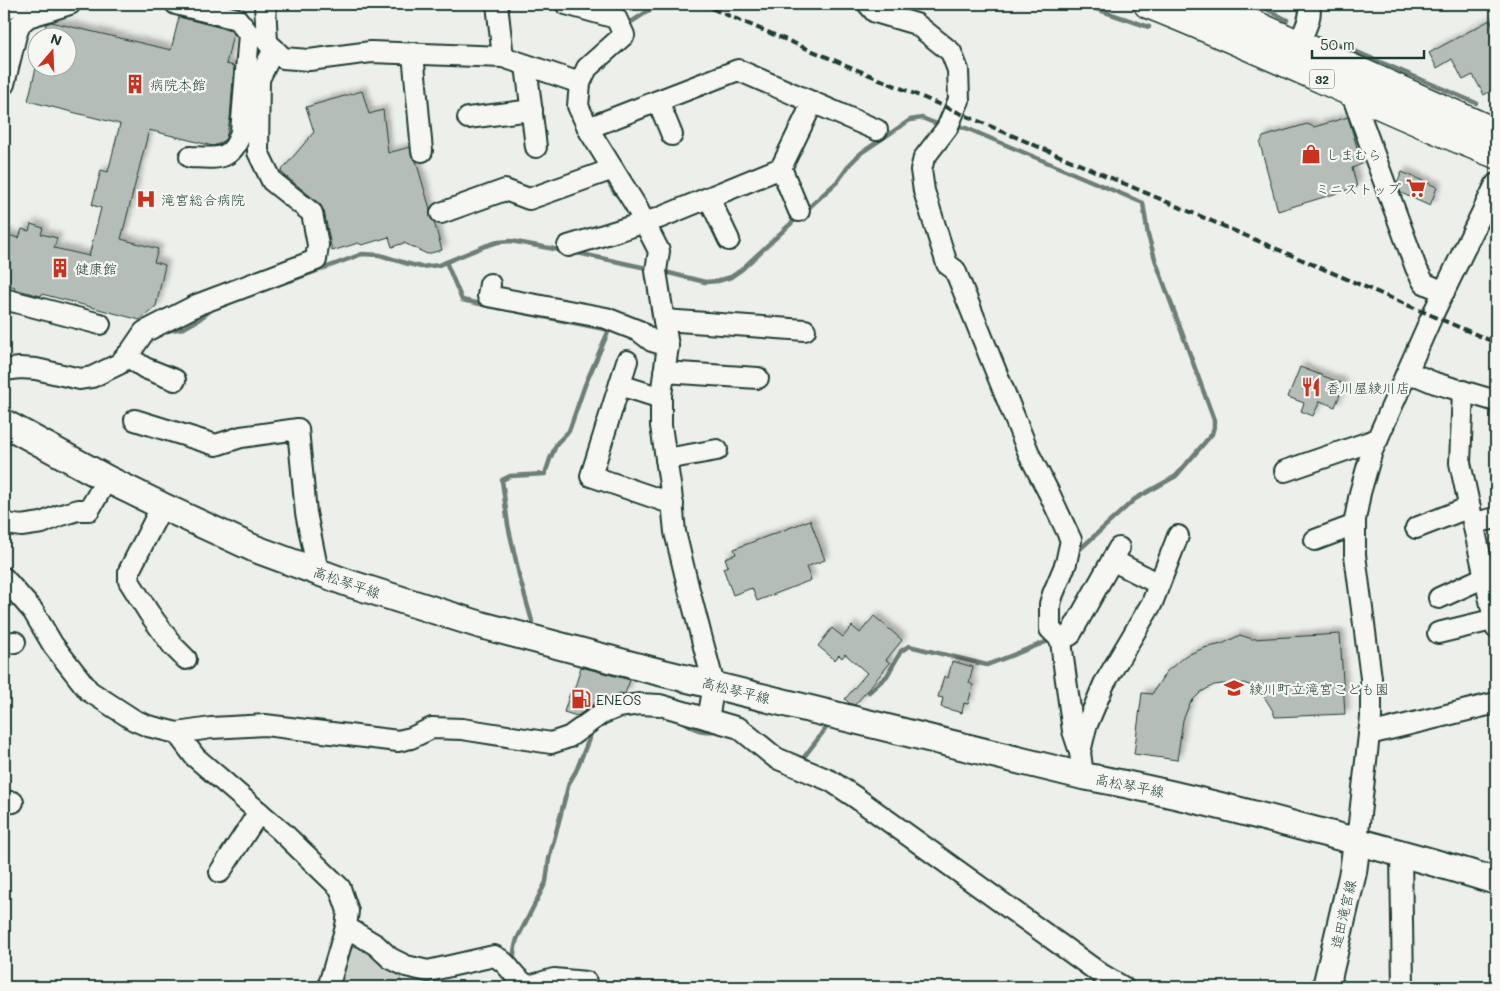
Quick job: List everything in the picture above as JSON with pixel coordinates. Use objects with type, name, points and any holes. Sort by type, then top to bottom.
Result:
[{"type":"highway","name":"32","points":[[1148,4],[1191,20],[1351,92],[1496,154]]},
{"type":"highway","name":"32","points":[[1208,4],[1496,133]]},
{"type":"main road","name":"高松琴平線","points":[[4,422],[107,479],[252,548],[318,572],[481,625],[714,685],[1082,764],[1134,785],[1357,841],[1496,881]]},
{"type":"main road","name":"造田滝宮線","points":[[1326,987],[1352,872],[1357,841]]},
{"type":"street","points":[[4,9],[17,4]]},
{"type":"street","points":[[4,84],[20,24],[28,17],[70,4]]},
{"type":"street","points":[[176,4],[237,20],[249,34],[241,132],[237,144],[230,152],[223,156],[209,158],[190,157]]},
{"type":"street","points":[[265,4],[267,42],[283,58],[309,60],[371,52],[504,57],[577,82]]},
{"type":"street","points":[[496,4],[504,57]]},
{"type":"street","points":[[566,4],[616,18],[624,35],[587,68],[577,82],[578,106],[607,171],[636,206],[641,224],[659,252],[656,270],[668,346],[661,398],[661,426],[676,532],[714,685],[708,719]]},
{"type":"street","points":[[868,4],[875,12],[916,24],[951,52],[958,70],[959,100],[948,127],[929,149],[924,158],[921,170],[924,191],[947,264],[955,270],[1030,456],[1071,540],[1066,563],[1052,594],[1050,628],[1061,640],[1073,731],[1082,764]]},
{"type":"street","points":[[1298,45],[1309,15],[1309,4]]},
{"type":"street","points":[[4,370],[36,369],[80,380],[92,377],[131,358],[144,332],[199,304],[316,260],[318,244],[312,213],[272,181],[258,152],[259,79],[274,49]]},
{"type":"street","points":[[413,53],[427,143]]},
{"type":"street","points":[[526,65],[536,147]]},
{"type":"street","points":[[588,128],[738,70],[877,130]]},
{"type":"street","points":[[1351,92],[1416,268],[1424,283],[1444,292]]},
{"type":"street","points":[[658,101],[672,135]]},
{"type":"street","points":[[568,246],[660,218],[781,168],[813,102]]},
{"type":"street","points":[[468,118],[532,110]]},
{"type":"street","points":[[781,168],[799,211]]},
{"type":"street","points":[[441,213],[505,190],[530,199],[607,171]]},
{"type":"street","points":[[1357,841],[1371,717],[1371,678],[1355,555],[1355,525],[1360,493],[1372,451],[1432,316],[1496,184]]},
{"type":"street","points":[[709,198],[729,240]]},
{"type":"street","points":[[490,284],[488,296],[606,318],[639,331],[652,341],[668,346]]},
{"type":"street","points":[[4,299],[100,324]]},
{"type":"street","points":[[664,320],[805,330]]},
{"type":"street","points":[[131,358],[145,368],[175,380]]},
{"type":"street","points":[[627,361],[591,476],[673,504]]},
{"type":"street","points":[[664,372],[758,378]]},
{"type":"street","points":[[1406,375],[1418,376],[1435,384],[1496,401]]},
{"type":"street","points":[[620,385],[661,398]]},
{"type":"street","points":[[1438,633],[1496,622],[1491,576],[1472,515],[1460,463],[1463,391]]},
{"type":"street","points":[[135,420],[216,445],[241,437],[298,429],[306,513],[318,572]]},
{"type":"street","points":[[1285,471],[1378,439]]},
{"type":"street","points":[[666,460],[717,450]]},
{"type":"street","points":[[4,526],[8,524],[21,526],[42,523],[78,510],[89,510],[107,479]]},
{"type":"street","points":[[162,506],[130,571],[129,581],[153,620],[172,646],[186,659]]},
{"type":"street","points":[[1416,528],[1472,515],[1496,518]]},
{"type":"street","points":[[1315,540],[1355,525]]},
{"type":"street","points":[[1082,764],[1086,727],[1104,684],[1152,603],[1178,536]]},
{"type":"street","points":[[1061,640],[1070,635],[1116,554],[1160,584]]},
{"type":"street","points":[[1439,598],[1491,576]]},
{"type":"street","points":[[4,578],[33,611],[52,645],[89,690],[134,720],[148,726],[178,733],[211,728],[265,724],[398,741],[411,738],[432,728],[462,729],[552,743],[569,737],[601,714],[618,707],[640,704],[660,705],[739,728],[776,758],[831,781],[855,797],[1101,974],[1123,987]]},
{"type":"street","points":[[1369,734],[1496,703]]},
{"type":"street","points":[[178,733],[195,757],[281,831],[340,888],[348,911],[346,926],[330,981],[331,987]]},
{"type":"street","points":[[220,872],[259,812]]},
{"type":"street","points":[[1401,854],[1403,987]]},
{"type":"street","points":[[346,926],[376,945],[390,958],[406,966],[428,971],[494,956],[503,960],[520,982],[530,986],[554,979],[586,982]]},
{"type":"shaded area","points":[[357,945],[392,966],[401,979],[402,987],[336,987],[342,955]]},
{"type":"building","points":[[179,17],[230,30],[233,34],[226,64],[234,66],[230,119],[226,138],[221,143],[213,146],[149,130],[121,239],[158,249],[154,262],[165,265],[156,306],[140,320],[42,294],[41,296],[14,289],[15,287],[4,284],[4,234],[19,238],[22,229],[29,231],[31,224],[43,228],[41,234],[57,238],[54,248],[89,256],[101,208],[92,205],[101,170],[108,172],[120,124],[28,101],[34,78],[78,78],[78,28],[171,50]]},
{"type":"building","points":[[1490,20],[1496,31],[1496,88],[1484,95],[1473,75],[1463,80],[1452,59],[1437,68],[1429,53]]},
{"type":"building","points":[[51,22],[77,28],[45,28],[46,24]]},
{"type":"building","points":[[362,91],[369,114],[383,110],[388,153],[410,147],[430,209],[430,217],[434,222],[442,250],[427,254],[404,243],[392,247],[389,237],[362,245],[358,243],[332,251],[324,211],[320,204],[282,173],[281,171],[314,132],[306,107]]},
{"type":"building","name":"しまむら","points":[[1348,117],[1362,164],[1352,168],[1357,187],[1278,211],[1260,144],[1263,137],[1307,124],[1314,127]]},
{"type":"building","name":"ミニストップ","points":[[1402,172],[1437,187],[1430,206],[1401,193],[1397,183]]},
{"type":"building","points":[[1300,367],[1344,384],[1335,407],[1320,401],[1313,416],[1301,411],[1304,403],[1288,397]]},
{"type":"building","points":[[810,520],[825,560],[806,567],[811,580],[757,601],[752,588],[733,595],[723,568],[728,566],[725,558],[736,554],[734,549]]},
{"type":"building","points":[[874,616],[902,640],[886,660],[890,663],[855,705],[845,699],[867,673],[845,654],[842,658],[839,655],[835,660],[818,646],[832,628],[843,637],[852,626],[860,633]]},
{"type":"building","points":[[1340,634],[1345,714],[1275,717],[1265,698],[1252,686],[1243,683],[1240,685],[1214,685],[1201,692],[1190,703],[1183,720],[1177,760],[1134,754],[1142,693],[1152,694],[1166,672],[1185,656],[1204,648],[1222,644],[1240,635],[1252,639]]},
{"type":"building","points":[[952,661],[973,667],[969,683],[973,685],[968,704],[964,703],[962,713],[941,707],[943,698],[938,697],[944,676],[948,678]]},
{"type":"building","points":[[581,667],[630,680],[625,694],[620,693],[596,703],[577,716],[564,712],[570,693],[573,694]]},
{"type":"waterway","points":[[625,26],[659,4]]},
{"type":"waterway","points":[[1082,4],[1149,27]]},
{"type":"waterway","points":[[1257,4],[1287,20]]},
{"type":"waterway","points":[[1336,43],[1476,103]]},
{"type":"waterway","points":[[804,212],[838,181],[850,164],[861,153],[910,120],[922,118],[942,126]]},
{"type":"waterway","points":[[954,129],[959,127],[966,128],[1143,203],[1148,235],[1156,262],[1214,420],[1212,434],[1176,476],[1135,499],[1079,550],[1076,556]]},
{"type":"waterway","points":[[606,178],[614,192],[622,200]]},
{"type":"waterway","points":[[661,271],[705,282],[731,277],[798,217]]},
{"type":"waterway","points":[[290,281],[362,254],[380,255],[421,267],[439,265],[498,242],[511,241],[565,251]]},
{"type":"waterway","points":[[573,252],[651,269]]},
{"type":"waterway","points":[[446,262],[462,300],[490,306]]},
{"type":"waterway","points":[[166,331],[184,328],[214,308]]},
{"type":"waterway","points":[[500,308],[609,330],[585,385],[569,431],[557,443],[545,474],[510,476],[502,480],[508,525],[532,621]]},
{"type":"waterway","points":[[869,692],[887,676],[901,651],[909,646],[987,665],[1051,640]]},
{"type":"waterway","points":[[682,720],[699,730],[719,731]]},
{"type":"waterway","points":[[800,761],[830,723]]},
{"type":"waterway","points":[[515,963],[514,954],[517,939],[546,882],[549,859],[569,783],[576,771],[593,729]]},
{"type":"railway","points":[[701,4],[1496,343]]},
{"type":"place","name":"病院本館","points":[[135,84]]},
{"type":"place","name":"しまむら","points":[[1311,154]]},
{"type":"place","name":"ミニストップ","points":[[1416,188]]},
{"type":"place","name":"滝宮総合病院","points":[[146,199]]},
{"type":"place","name":"健康館","points":[[60,268]]},
{"type":"place","name":"香川屋綾川店","points":[[1311,387]]},
{"type":"place","name":"綾川町立滝宮こども園","points":[[1234,688]]},
{"type":"place","name":"ENEOS","points":[[581,699]]}]
